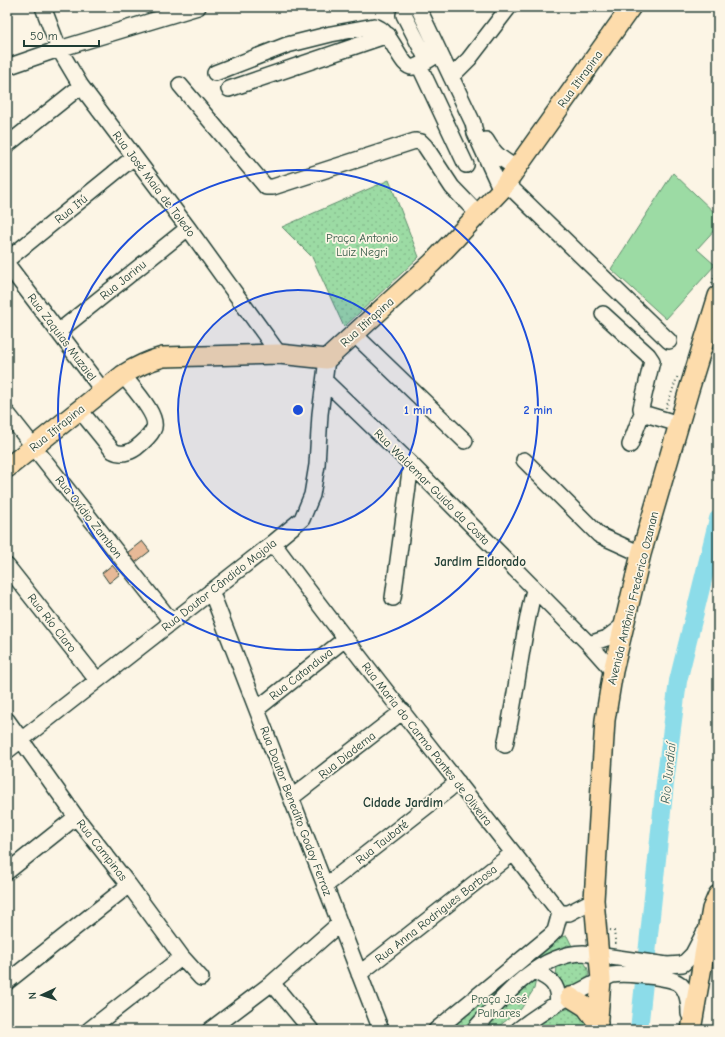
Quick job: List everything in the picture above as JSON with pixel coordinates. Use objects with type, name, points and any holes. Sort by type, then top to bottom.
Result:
[{"type":"main road","name":"Rua Itirapina","points":[[7,468],[79,409],[123,375],[140,364],[164,357],[279,354],[328,359],[432,263],[479,215],[504,186],[631,7]]},
{"type":"main road","name":"Avenida Antônio Frederico Ozanan","points":[[601,980],[612,957],[594,900],[604,736],[613,671],[642,554],[679,424],[718,296]]},
{"type":"main road","points":[[690,1030],[712,909],[718,895]]},
{"type":"main road","points":[[598,1027],[601,980]]},
{"type":"main road","points":[[563,1000],[586,1007],[598,1027]]},
{"type":"street","name":"Rua José Maia de Toledo","points":[[43,7],[59,49],[81,86],[188,228],[279,354]]},
{"type":"street","points":[[7,68],[59,49],[198,7]]},
{"type":"street","points":[[406,7],[404,16],[429,59],[451,77],[473,123],[475,133],[504,186],[669,341]]},
{"type":"street","points":[[418,7],[429,59],[466,165]]},
{"type":"street","points":[[451,77],[469,59],[509,7]]},
{"type":"street","points":[[215,73],[287,46],[331,34],[374,26],[380,27],[388,36],[405,64],[410,67],[429,59]]},
{"type":"street","points":[[229,89],[388,36]]},
{"type":"street","points":[[180,85],[266,187],[273,187],[415,141],[421,142],[425,146],[452,187],[479,215]]},
{"type":"street","points":[[7,145],[81,86]]},
{"type":"street","points":[[473,123],[481,130],[493,152],[501,160],[517,168]]},
{"type":"street","name":"Rua Itú","points":[[7,260],[134,157]]},
{"type":"street","name":"Rua Jarinu","points":[[58,332],[188,228]]},
{"type":"street","name":"Rua Zaquias Muzaiel","points":[[7,264],[103,391]]},
{"type":"street","points":[[603,314],[648,355],[652,361],[641,408],[642,413],[630,445]]},
{"type":"street","points":[[354,334],[465,441]]},
{"type":"street","name":"Rua Doutor Cândido Mojola","points":[[7,751],[302,519],[310,501],[317,465],[320,414],[328,359]]},
{"type":"street","points":[[79,409],[113,451],[117,453],[125,453],[135,449],[153,430],[155,423],[150,410],[123,375]]},
{"type":"street","name":"Rua Waldemar Guido da Costa","points":[[325,381],[411,464],[534,590],[590,644],[613,671]]},
{"type":"street","name":"Rua Ovídio Zambon","points":[[7,413],[171,621]]},
{"type":"street","points":[[642,413],[679,424]]},
{"type":"street","points":[[524,460],[599,535],[642,554]]},
{"type":"street","points":[[393,598],[411,464]]},
{"type":"street","name":"Rua Maria do Carmo Pontes de Oliveira","points":[[273,543],[344,639],[403,711],[560,914]]},
{"type":"street","name":"Rua Río Claro","points":[[7,566],[97,680]]},
{"type":"street","points":[[505,745],[527,616],[534,590]]},
{"type":"street","name":"Rua Doutor Benedito Godoy Ferraz","points":[[211,591],[381,1030]]},
{"type":"street","points":[[590,644],[607,638],[625,624]]},
{"type":"street","name":"Rua Catanduva","points":[[256,709],[344,639]]},
{"type":"street","name":"Rua Diadema","points":[[291,798],[403,711]]},
{"type":"street","name":"Rua Campinas","points":[[7,720],[22,739],[76,817],[129,885],[182,957],[201,978]]},
{"type":"street","name":"Rua Taubaté","points":[[325,886],[458,782]]},
{"type":"street","points":[[7,872],[76,817]]},
{"type":"street","name":"Rua Anna Rodrigues Barbosa","points":[[359,974],[513,853]]},
{"type":"street","points":[[7,982],[129,885]]},
{"type":"street","points":[[436,1030],[550,936],[555,931],[560,914],[570,913],[594,900]]},
{"type":"street","points":[[518,1030],[540,1013],[601,980],[620,974],[667,972],[683,964],[689,960],[710,921]]},
{"type":"street","points":[[210,1030],[272,984],[339,924]]},
{"type":"street","points":[[474,1030],[504,996],[534,972],[552,960],[574,953],[612,957],[667,972],[681,986],[689,999],[690,1030]]},
{"type":"street","points":[[89,1030],[182,957]]},
{"type":"street","points":[[534,972],[554,983],[563,1000]]},
{"type":"street","points":[[272,984],[311,1030]]},
{"type":"path","points":[[610,926],[610,930],[614,931],[612,957]]},
{"type":"green space","points":[[673,173],[718,216],[718,226],[697,249],[715,265],[666,319],[611,269]]},
{"type":"green space","name":"Praça Antonio Luiz Negri","points":[[389,180],[419,257],[344,327],[312,257],[282,227]]},
{"type":"green space","name":"Praça José Palhares","points":[[567,936],[572,946],[567,945],[538,969],[534,989],[521,1009],[494,1030],[443,1030],[560,937]]},
{"type":"green space","name":"Praça José Palhares","points":[[578,956],[587,967],[587,981],[569,989],[560,986],[556,978],[557,965]]},
{"type":"green space","name":"Praça José Palhares","points":[[585,1004],[594,1030],[524,1030],[545,1015]]},
{"type":"building","points":[[142,541],[150,551],[131,566],[123,556]]},
{"type":"building","points":[[112,565],[120,574],[109,583],[102,573]]},
{"type":"waterway","name":"Rio Jundiaí","points":[[639,1030],[665,783],[678,681],[718,519]]},
{"type":"district","name":"Jardim Eldorado","points":[[480,561]]},
{"type":"district","name":"Cidade Jardim","points":[[403,802]]}]
